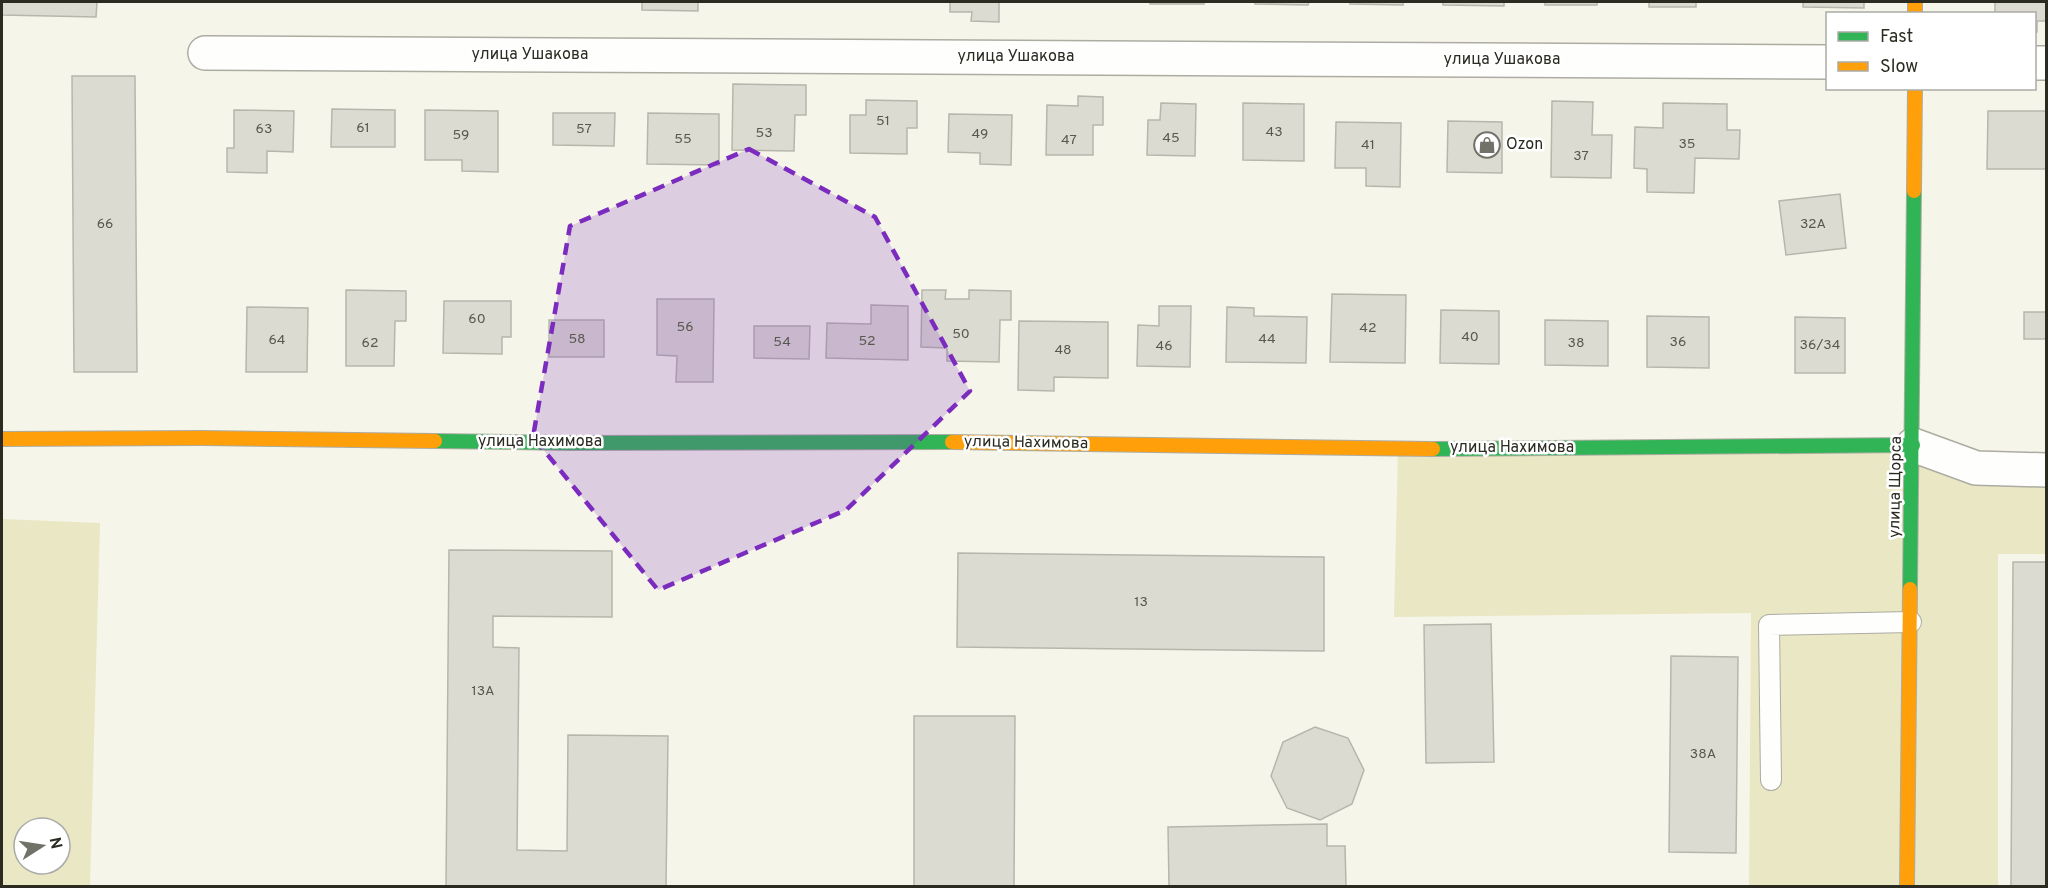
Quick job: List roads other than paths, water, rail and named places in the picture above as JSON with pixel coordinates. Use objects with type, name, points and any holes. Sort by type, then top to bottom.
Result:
[{"type":"street","name":"улица Ушакова","points":[[205,53],[1826,62]]},
{"type":"street","name":"улица Щорса","points":[[1907,886],[1915,90]]},
{"type":"street","name":"улица Нахимова","points":[[2,439],[201,438],[570,443],[881,441],[1398,449],[1913,445],[1976,468],[2046,470]]},
{"type":"lane","points":[[1771,780],[1769,625],[1911,622]]},
{"type":"place","name":"Ozon","points":[[1487,145]]}]
